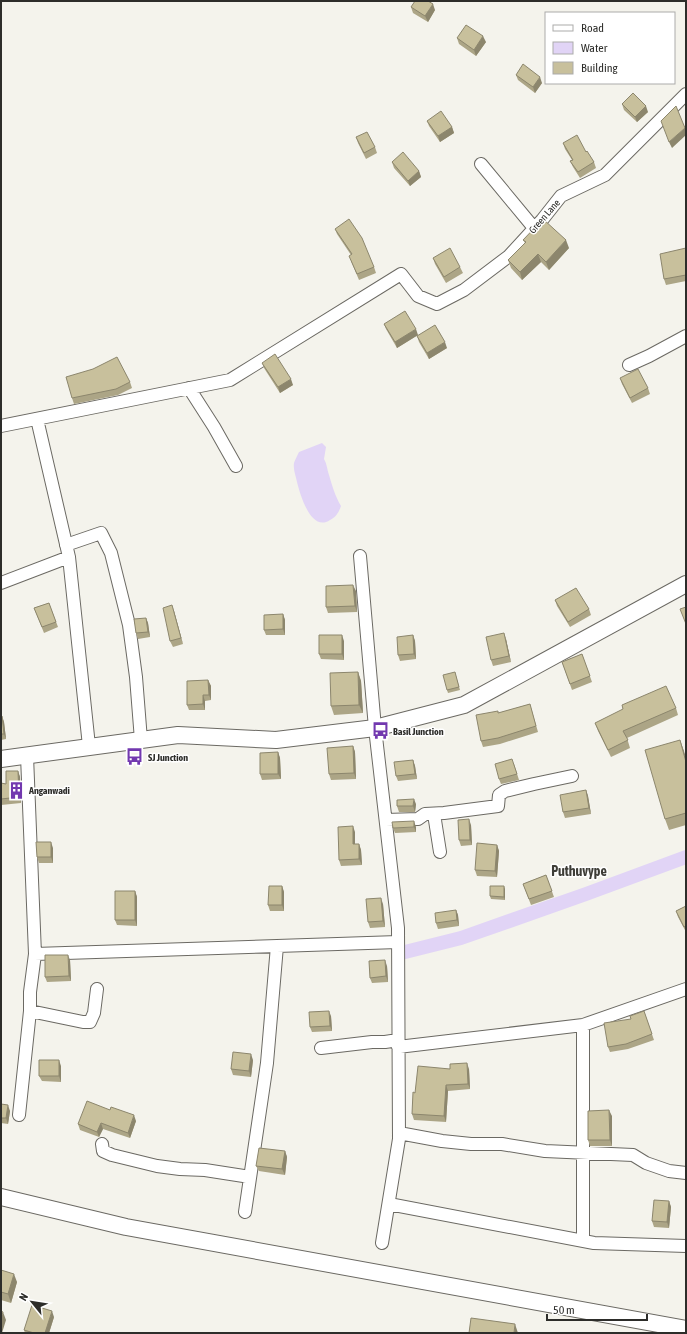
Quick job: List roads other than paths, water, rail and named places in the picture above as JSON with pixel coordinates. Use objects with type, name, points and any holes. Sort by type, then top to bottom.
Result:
[{"type":"main road","points":[[1,759],[178,735],[276,740],[375,728],[464,705],[686,584]]},
{"type":"main road","points":[[1,1197],[126,1227],[686,1329]]},
{"type":"street","name":"Green Lane","points":[[189,388],[230,380],[401,274],[418,296],[437,304],[464,290],[509,256],[562,196],[605,175],[686,94]]},
{"type":"street","points":[[481,164],[534,228]]},
{"type":"street","points":[[629,365],[686,336]]},
{"type":"street","points":[[1,426],[189,388],[218,433],[236,466]]},
{"type":"street","points":[[37,419],[69,557],[89,746]]},
{"type":"street","points":[[66,545],[101,533],[111,553],[129,625],[136,677],[141,740]]},
{"type":"street","points":[[360,556],[375,728],[398,942],[399,1133],[382,1243]]},
{"type":"street","points":[[1,583],[69,557]]},
{"type":"street","points":[[19,1115],[30,1011],[30,992],[35,954],[27,756]]},
{"type":"street","points":[[386,820],[418,819],[424,814],[498,806],[499,794],[505,791],[572,776]]},
{"type":"street","points":[[434,814],[440,852]]},
{"type":"street","points":[[35,954],[398,942]]},
{"type":"street","points":[[245,1212],[267,1063],[277,946]]},
{"type":"street","points":[[30,1011],[83,1022],[90,1022],[94,1013],[97,989]]},
{"type":"street","points":[[321,1048],[372,1042],[398,1043],[583,1025],[686,989]]},
{"type":"street","points":[[583,1025],[583,1241]]},
{"type":"street","points":[[399,1133],[442,1141],[471,1144],[502,1144],[545,1151],[633,1156],[646,1163],[669,1171],[686,1173]]},
{"type":"street","points":[[102,1144],[103,1151],[112,1155],[157,1166],[205,1170],[250,1177]]},
{"type":"street","points":[[389,1204],[594,1243],[686,1246]]},
{"type":"water","points":[[322,443],[326,447],[324,459],[328,473],[341,506],[334,517],[323,523],[312,517],[304,503],[298,488],[294,466],[294,462],[299,452]]},
{"type":"waterway","points":[[405,952],[461,938],[686,857]]},
{"type":"place","name":"Basil Junction","points":[[380,731]]},
{"type":"place","name":"SJ Junction","points":[[135,757]]},
{"type":"place","name":"Anganwadi","points":[[16,790]]},
{"type":"district","name":"Puthuvype","points":[[579,871]]}]
